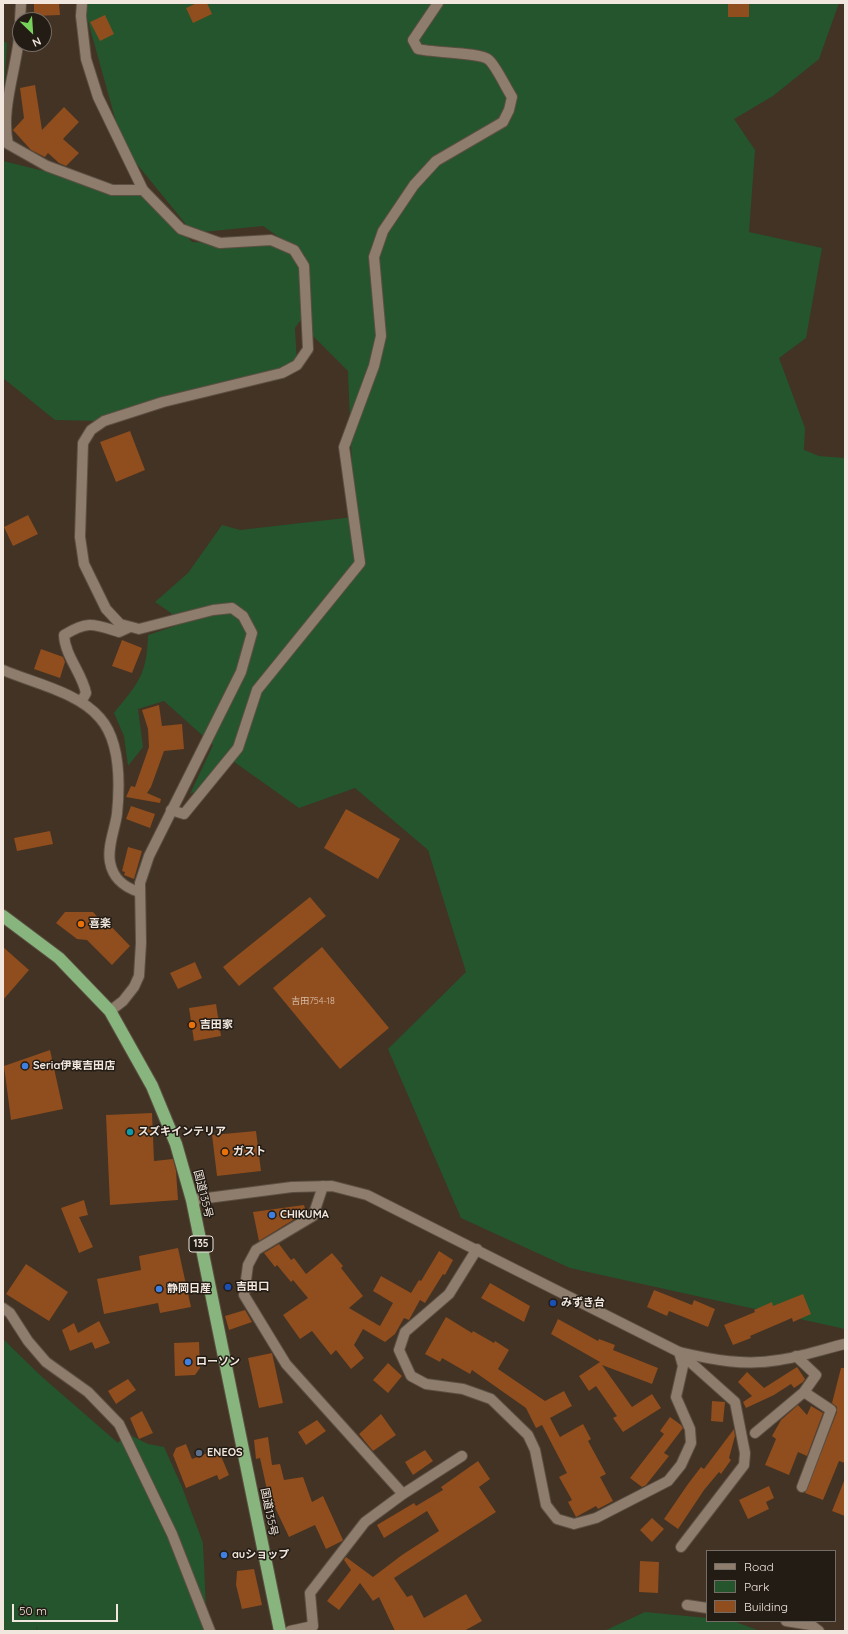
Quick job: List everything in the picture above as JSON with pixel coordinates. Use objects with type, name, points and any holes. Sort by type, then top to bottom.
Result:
[{"type":"highway","name":"国道135号","points":[[3,916],[59,958],[110,1011],[152,1086],[176,1144],[192,1200],[280,1631]]},
{"type":"street","points":[[82,3],[81,16],[86,59],[98,97],[143,190],[181,229],[220,243],[271,240],[294,250],[304,266],[308,349],[297,365],[282,373],[163,402],[104,421],[91,430],[83,443],[80,537],[84,564],[106,609],[120,624],[139,628],[213,610],[232,608],[243,616],[252,633],[241,672],[149,856],[140,883],[139,892],[141,943],[139,976],[134,987],[122,1001],[110,1011]]},
{"type":"street","points":[[171,810],[184,814],[238,748],[256,690],[360,563],[344,447],[374,366],[381,336],[374,257],[383,231],[414,185],[436,161],[503,122],[509,110],[512,97],[488,60],[480,56],[428,52],[418,49],[413,40],[438,3]]},
{"type":"street","points":[[18,52],[8,103],[5,132],[8,144],[47,166],[112,190],[143,190]]},
{"type":"street","points":[[81,702],[86,693],[83,681],[65,646],[64,635],[86,624],[96,625],[119,632],[130,627]]},
{"type":"street","points":[[3,670],[81,702],[101,718],[116,750],[118,778],[117,813],[109,860],[112,870],[119,881],[126,888],[139,892]]},
{"type":"street","points":[[323,1186],[312,1216],[256,1250],[248,1265],[244,1295],[286,1364],[403,1494]]},
{"type":"street","points":[[192,1200],[292,1187],[323,1186],[332,1186],[367,1195],[477,1249],[679,1352],[714,1360],[744,1363],[780,1360],[845,1344]]},
{"type":"street","points":[[477,1249],[449,1294],[405,1332],[399,1350],[411,1376],[426,1384],[463,1389],[491,1399],[528,1435],[535,1450],[546,1504],[557,1519],[574,1524],[596,1518],[668,1481],[681,1465],[691,1443],[690,1429],[676,1397],[683,1366],[679,1352]]},
{"type":"street","points":[[3,1308],[10,1313],[28,1341],[46,1362],[88,1392],[119,1424],[172,1534],[210,1631]]},
{"type":"street","points":[[679,1352],[735,1402],[745,1453],[744,1465],[680,1547]]},
{"type":"street","points":[[755,1433],[804,1392],[816,1375],[796,1356]]},
{"type":"street","points":[[802,1487],[831,1410],[804,1392]]},
{"type":"street","points":[[290,1631],[313,1626],[310,1593],[365,1522],[403,1494],[462,1456]]},
{"type":"street","points":[[687,1605],[706,1608]]},
{"type":"street","points":[[792,1622],[811,1625],[819,1631]]},
{"type":"green space","points":[[83,3],[839,3],[819,59],[773,96],[734,119],[755,150],[749,232],[822,248],[806,338],[779,358],[805,428],[804,450],[819,456],[845,458],[845,1329],[570,1268],[461,1218],[388,1049],[466,972],[428,850],[355,788],[299,808],[230,759],[205,788],[190,794],[213,745],[164,701],[138,709],[143,747],[128,766],[124,736],[114,713],[140,678],[146,660],[148,635],[175,626],[171,613],[155,602],[188,573],[222,525],[240,530],[354,517],[348,371],[308,331],[307,311],[295,328],[297,365],[104,421],[55,420],[3,378],[3,161],[93,183],[143,190],[192,242],[220,243],[271,240],[306,256],[263,226],[193,233],[123,147]]},
{"type":"green space","points":[[3,41],[7,43],[3,107]]},
{"type":"green space","points":[[3,1339],[41,1376],[118,1443],[126,1433],[148,1444],[164,1447],[182,1487],[203,1543],[207,1631],[38,1631],[36,1625],[37,1631],[3,1631]]},
{"type":"green space","points":[[645,1612],[706,1618],[706,1622],[736,1622],[760,1631],[604,1631]]},
{"type":"building","points":[[34,3],[59,3],[60,15],[52,15],[52,12],[34,12]]},
{"type":"building","points":[[197,3],[207,3],[212,14],[193,23],[186,8]]},
{"type":"building","points":[[728,3],[749,3],[749,17],[728,17]]},
{"type":"building","points":[[105,15],[114,34],[100,41],[90,22]]},
{"type":"building","points":[[35,85],[42,130],[64,107],[79,122],[63,139],[79,153],[66,166],[59,163],[48,153],[45,157],[31,150],[13,130],[24,118],[20,88]]},
{"type":"building","points":[[130,431],[145,470],[116,482],[100,442]]},
{"type":"building","points":[[28,515],[38,534],[13,546],[4,527]]},
{"type":"building","points":[[122,640],[142,648],[132,673],[112,666]]},
{"type":"building","points":[[41,649],[63,657],[65,662],[60,678],[34,669]]},
{"type":"building","points":[[159,705],[162,726],[182,724],[184,749],[164,751],[151,787],[147,793],[161,799],[160,803],[126,797],[131,786],[135,787],[149,747],[148,729],[142,710]]},
{"type":"building","points":[[131,806],[155,814],[150,828],[126,819]]},
{"type":"building","points":[[346,809],[400,839],[378,879],[324,848]]},
{"type":"building","points":[[50,831],[53,844],[17,851],[14,838]]},
{"type":"building","points":[[128,847],[142,851],[134,879],[124,875],[125,872],[122,871]]},
{"type":"building","points":[[310,897],[326,916],[239,986],[223,967]]},
{"type":"building","points":[[65,912],[93,912],[103,923],[106,921],[130,946],[112,965],[87,940],[77,939],[56,923]]},
{"type":"building","points":[[3,947],[29,970],[3,1000]]},
{"type":"building","points":[[322,947],[389,1028],[340,1069],[273,988]]},
{"type":"building","points":[[195,962],[202,978],[178,989],[170,973]]},
{"type":"building","points":[[216,1004],[221,1036],[194,1041],[189,1008]]},
{"type":"building","points":[[50,1050],[63,1109],[11,1120],[4,1066]]},
{"type":"building","points":[[152,1113],[154,1161],[173,1159],[176,1171],[178,1200],[110,1205],[106,1115]]},
{"type":"building","points":[[256,1131],[261,1171],[217,1176],[212,1135]]},
{"type":"building","points":[[84,1200],[88,1215],[79,1217],[93,1247],[79,1253],[61,1208]]},
{"type":"building","points":[[304,1205],[306,1212],[259,1241],[253,1212]]},
{"type":"building","points":[[279,1244],[291,1260],[294,1258],[306,1274],[332,1253],[343,1266],[341,1268],[363,1296],[349,1308],[380,1326],[393,1303],[373,1291],[381,1276],[411,1293],[419,1280],[421,1281],[439,1251],[453,1260],[445,1275],[443,1274],[425,1303],[420,1300],[409,1320],[404,1318],[395,1334],[385,1342],[363,1329],[354,1345],[364,1358],[351,1369],[336,1350],[331,1355],[312,1331],[300,1339],[283,1315],[308,1298],[293,1280],[291,1282],[277,1265],[275,1267],[264,1253]]},
{"type":"building","points":[[178,1248],[191,1307],[160,1313],[158,1303],[104,1314],[97,1279],[141,1270],[139,1256]]},
{"type":"building","points":[[26,1264],[68,1292],[49,1321],[6,1294]]},
{"type":"building","points":[[490,1283],[530,1306],[524,1322],[481,1298]]},
{"type":"building","points":[[654,1290],[692,1305],[694,1300],[715,1309],[708,1327],[669,1311],[667,1316],[647,1307]]},
{"type":"building","points":[[803,1294],[811,1314],[793,1322],[792,1318],[733,1345],[724,1325],[755,1312],[754,1310],[772,1302],[773,1306]]},
{"type":"building","points":[[245,1310],[252,1322],[229,1330],[225,1316]]},
{"type":"building","points":[[446,1317],[472,1333],[473,1331],[494,1343],[495,1341],[509,1350],[498,1369],[545,1401],[564,1391],[572,1406],[550,1418],[560,1437],[583,1424],[591,1439],[588,1441],[606,1474],[600,1477],[613,1501],[598,1509],[596,1506],[576,1517],[568,1502],[572,1500],[559,1477],[567,1473],[542,1425],[536,1428],[526,1408],[472,1370],[470,1374],[442,1358],[440,1362],[425,1354]]},
{"type":"building","points":[[558,1319],[598,1341],[599,1339],[615,1345],[613,1350],[658,1368],[652,1384],[602,1365],[632,1407],[652,1394],[661,1408],[623,1432],[613,1418],[617,1416],[596,1386],[589,1391],[579,1376],[600,1362],[551,1334]]},
{"type":"building","points":[[99,1321],[110,1343],[95,1349],[92,1342],[70,1351],[62,1330],[74,1323],[78,1333]]},
{"type":"building","points":[[199,1342],[200,1368],[195,1375],[175,1376],[174,1343]]},
{"type":"building","points":[[272,1353],[283,1403],[259,1408],[248,1358]]},
{"type":"building","points":[[388,1363],[402,1376],[388,1393],[373,1380]]},
{"type":"building","points":[[797,1367],[805,1379],[803,1382],[794,1388],[791,1384],[774,1395],[746,1408],[743,1402],[752,1396],[738,1382],[747,1372],[764,1388]]},
{"type":"building","points":[[841,1368],[845,1368],[845,1463],[839,1461],[823,1500],[805,1493],[837,1412],[837,1407],[832,1403]]},
{"type":"building","points":[[128,1379],[136,1390],[116,1404],[108,1391]]},
{"type":"building","points":[[712,1401],[725,1402],[723,1422],[711,1421]]},
{"type":"building","points":[[798,1405],[807,1415],[811,1406],[823,1413],[807,1456],[798,1452],[789,1475],[765,1465],[776,1439],[772,1436],[781,1420]]},
{"type":"building","points":[[142,1411],[153,1433],[139,1439],[130,1418]]},
{"type":"building","points":[[381,1414],[396,1435],[373,1451],[359,1434]]},
{"type":"building","points":[[670,1417],[683,1428],[664,1453],[669,1456],[646,1485],[642,1487],[630,1478],[664,1434],[660,1431]]},
{"type":"building","points":[[317,1420],[326,1431],[306,1445],[298,1432]]},
{"type":"building","points":[[734,1429],[735,1436],[729,1458],[731,1460],[721,1474],[719,1472],[704,1490],[678,1529],[664,1519],[701,1467],[704,1469]]},
{"type":"building","points":[[268,1437],[272,1465],[280,1464],[284,1480],[303,1477],[312,1502],[323,1496],[343,1540],[342,1541],[326,1549],[315,1525],[289,1537],[271,1499],[269,1499],[260,1458],[256,1459],[254,1440]]},
{"type":"building","points":[[186,1444],[192,1459],[218,1449],[229,1475],[219,1480],[217,1475],[186,1488],[173,1455],[176,1448]]},
{"type":"building","points":[[425,1450],[433,1461],[413,1475],[405,1462]]},
{"type":"building","points":[[478,1461],[490,1479],[479,1487],[496,1512],[394,1578],[407,1597],[412,1595],[424,1618],[466,1594],[482,1621],[464,1631],[395,1631],[379,1597],[373,1601],[360,1583],[339,1610],[327,1601],[351,1570],[344,1560],[346,1557],[373,1577],[402,1555],[439,1531],[427,1511],[384,1538],[377,1525],[414,1503],[416,1506],[443,1490],[441,1487]]},
{"type":"building","points":[[845,1481],[845,1516],[832,1511]]},
{"type":"building","points":[[769,1486],[774,1498],[766,1502],[769,1509],[748,1519],[739,1500]]},
{"type":"building","points":[[652,1518],[664,1529],[652,1542],[640,1530]]},
{"type":"building","points":[[640,1561],[659,1562],[658,1593],[639,1592]]},
{"type":"building","points":[[254,1569],[262,1605],[242,1609],[236,1585],[237,1571]]},
{"type":"place","name":"喜楽","points":[[81,924]]},
{"type":"place","name":"吉田家","points":[[192,1025]]},
{"type":"place","name":"Seria伊東吉田店","points":[[25,1066]]},
{"type":"place","name":"スズキインテリア","points":[[130,1132]]},
{"type":"place","name":"ガスト","points":[[225,1152]]},
{"type":"place","name":"CHIKUMA","points":[[272,1215]]},
{"type":"place","name":"吉田口","points":[[228,1287]]},
{"type":"place","name":"静岡日産","points":[[159,1289]]},
{"type":"place","name":"みずき台","points":[[553,1303]]},
{"type":"place","name":"ローソン","points":[[188,1362]]},
{"type":"place","name":"ENEOS","points":[[199,1453]]},
{"type":"place","name":"auショップ","points":[[224,1555]]}]
